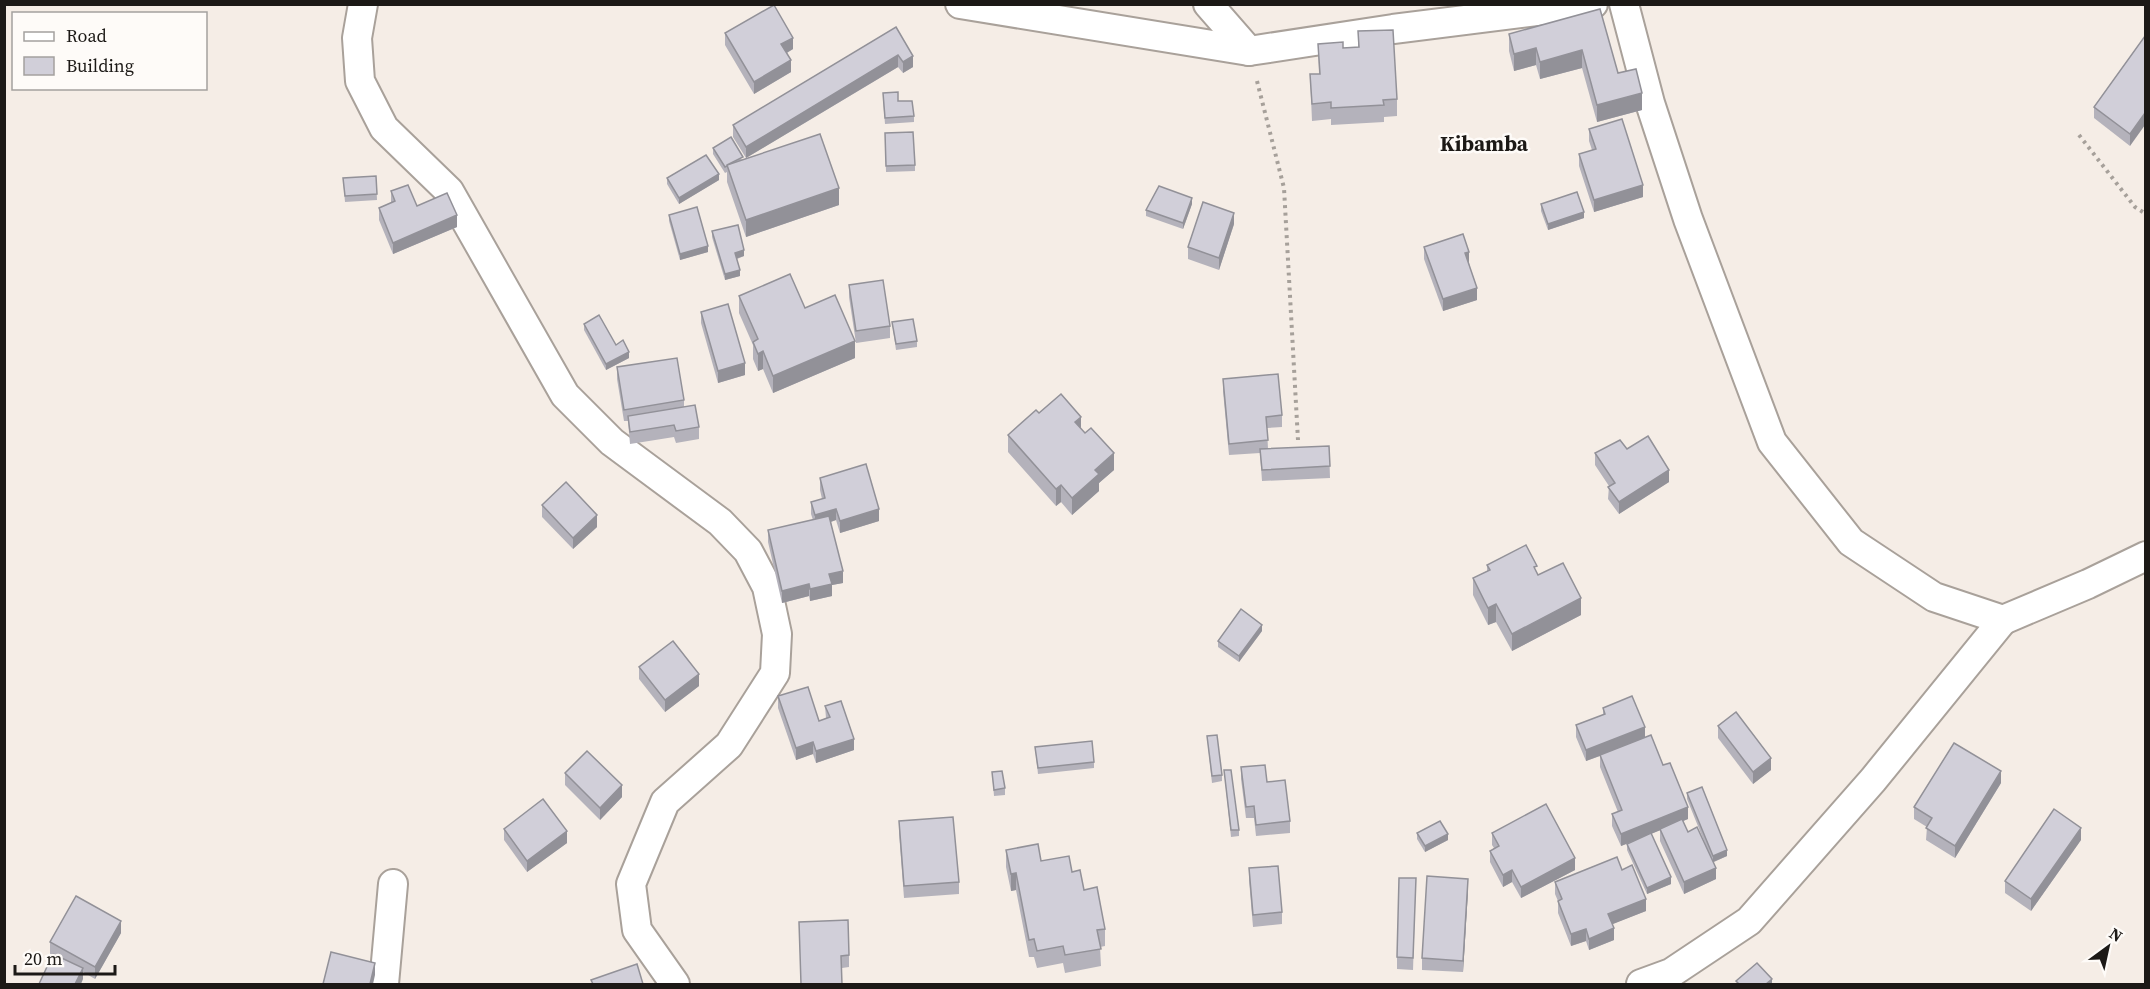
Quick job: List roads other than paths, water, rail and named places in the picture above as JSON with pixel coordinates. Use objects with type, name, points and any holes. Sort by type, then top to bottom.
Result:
[{"type":"street","points":[[363,4],[357,38],[360,81],[384,128],[449,191],[565,395],[612,442],[720,522],[748,551],[767,587],[777,634],[775,673],[729,745],[665,802],[631,884],[637,930],[675,984]]},
{"type":"street","points":[[960,4],[1249,51],[1593,4]]},
{"type":"street","points":[[1208,4],[1249,51]]},
{"type":"street","points":[[1624,4],[1650,102],[1688,219],[1772,442],[1851,542],[1934,597],[2003,620]]},
{"type":"street","points":[[1641,984],[1671,973],[1749,921],[1873,780],[2003,620],[2088,584],[2145,556]]},
{"type":"street","points":[[384,984],[393,884]]},
{"type":"district","name":"Kibamba","points":[[1484,143]]}]
